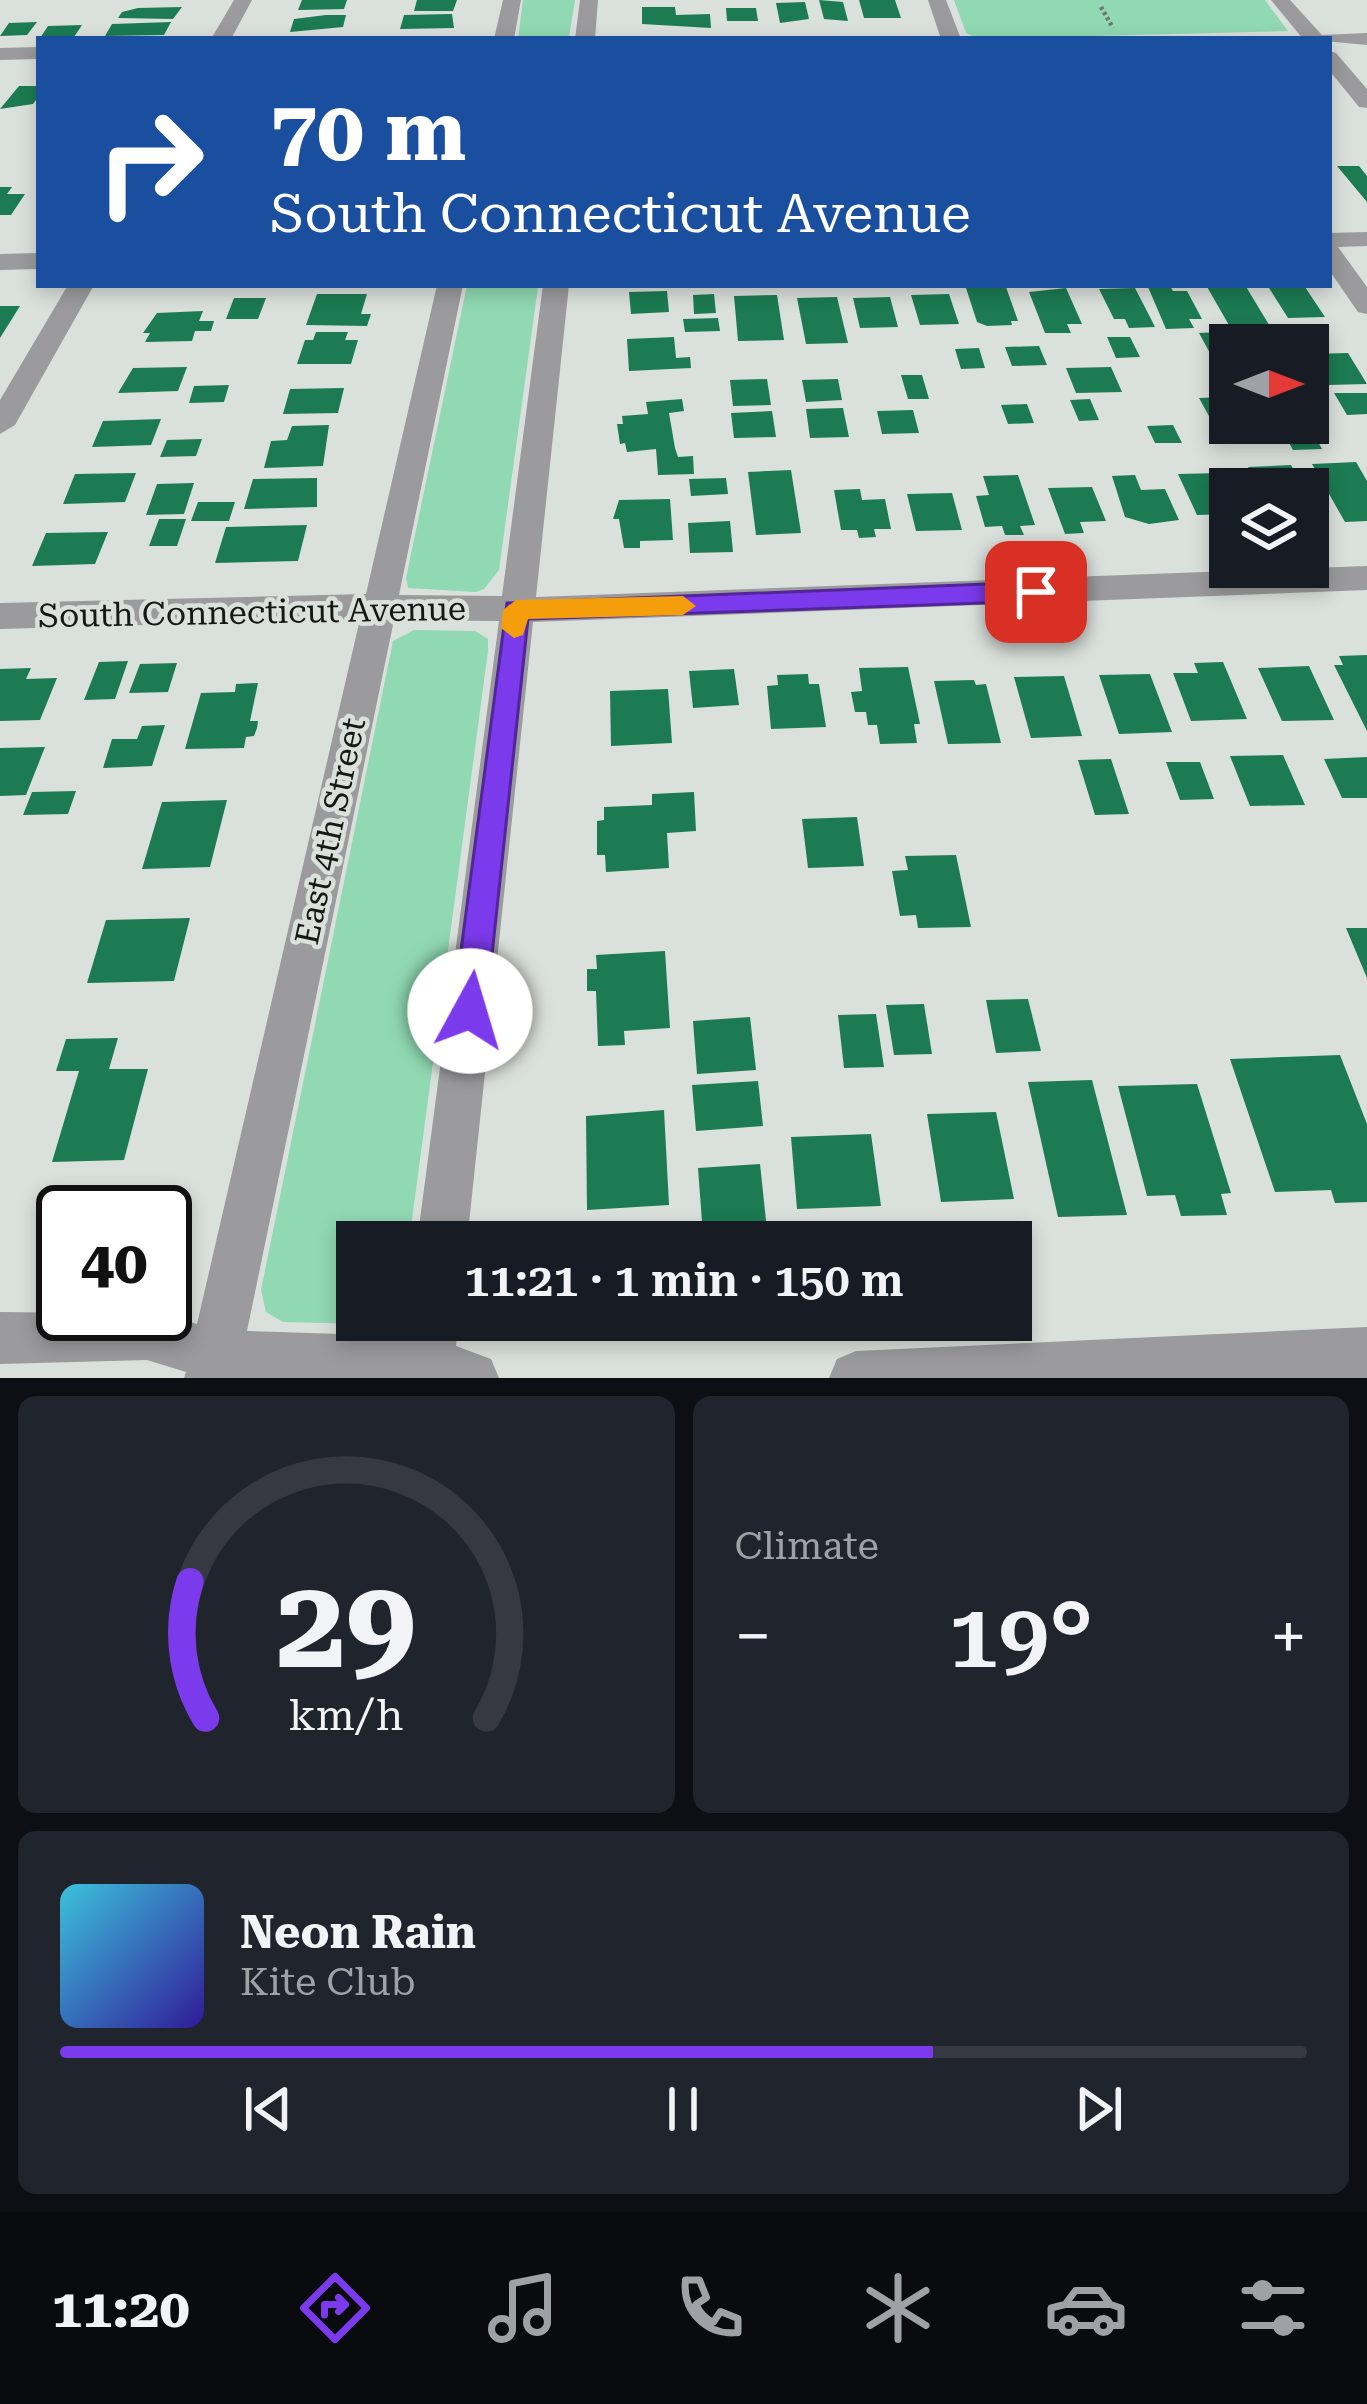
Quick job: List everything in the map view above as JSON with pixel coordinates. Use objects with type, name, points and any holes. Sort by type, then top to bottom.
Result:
[{"type":"street","points":[[223,36],[243,0]]},
{"type":"street","points":[[505,36],[512,0]]},
{"type":"street","points":[[585,36],[589,0]]},
{"type":"street","points":[[937,0],[950,36]]},
{"type":"street","points":[[1280,0],[1311,36]]},
{"type":"street","points":[[1332,39],[1367,39]]},
{"type":"street","points":[[0,54],[36,53]]},
{"type":"street","points":[[1332,61],[1367,102]]},
{"type":"street","points":[[1332,240],[1367,239]]},
{"type":"street","points":[[1332,256],[1367,306]]},
{"type":"street","points":[[0,262],[36,261]]},
{"type":"street","points":[[0,425],[79,288]]},
{"type":"street","name":"East 4th Street","points":[[214,1367],[449,288]]},
{"type":"street","points":[[444,1221],[556,288]]},
{"type":"street","name":"South Connecticut Avenue","points":[[0,616],[516,610],[1367,578]]},
{"type":"street","points":[[0,1338],[147,1334],[214,1367],[439,1360]]},
{"type":"street","points":[[856,1378],[1367,1353]]},
{"type":"path","points":[[1101,7],[1113,28]]},
{"type":"green space","points":[[523,0],[575,0],[569,36],[518,36]]},
{"type":"green space","points":[[954,0],[1265,0],[1288,31],[1096,36],[966,33]]},
{"type":"green space","points":[[466,288],[538,288],[499,570],[476,592],[408,588],[406,578]]},
{"type":"green space","points":[[414,630],[475,631],[488,639],[412,1221],[336,1221],[336,1323],[283,1322],[266,1312],[261,1290],[393,641]]},
{"type":"building","points":[[302,0],[347,0],[344,9],[298,10]]},
{"type":"building","points":[[417,0],[457,0],[453,11],[414,11]]},
{"type":"building","points":[[819,0],[843,2],[848,21],[824,19]]},
{"type":"building","points":[[859,0],[895,0],[901,18],[864,18]]},
{"type":"building","points":[[805,2],[809,19],[780,23],[776,3]]},
{"type":"building","points":[[182,7],[173,19],[118,18],[138,8]]},
{"type":"building","points":[[642,7],[675,7],[676,15],[710,14],[711,28],[642,24]]},
{"type":"building","points":[[726,8],[756,8],[758,21],[727,21]]},
{"type":"building","points":[[452,14],[454,28],[400,29],[404,15]]},
{"type":"building","points":[[346,15],[343,27],[290,32],[294,19]]},
{"type":"building","points":[[37,22],[27,35],[0,36],[9,23]]},
{"type":"building","points":[[171,22],[164,35],[105,36],[112,24]]},
{"type":"building","points":[[82,25],[75,36],[41,36],[48,26]]},
{"type":"building","points":[[19,86],[36,86],[33,104],[0,109]]},
{"type":"building","points":[[1337,166],[1359,166],[1367,176],[1367,202]]},
{"type":"building","points":[[0,187],[12,187],[7,194],[25,194],[11,215],[0,215]]},
{"type":"building","points":[[966,288],[1006,288],[1018,321],[987,326],[977,322]]},
{"type":"building","points":[[1066,288],[1082,324],[1067,324],[1071,333],[1045,333],[1029,292]]},
{"type":"building","points":[[1135,288],[1155,327],[1129,328],[1125,319],[1114,319],[1099,289]]},
{"type":"building","points":[[1148,288],[1187,291],[1202,319],[1189,319],[1194,328],[1166,329]]},
{"type":"building","points":[[1208,288],[1247,288],[1269,324],[1228,324]]},
{"type":"building","points":[[1269,288],[1306,288],[1325,317],[1288,318]]},
{"type":"building","points":[[667,291],[669,312],[631,314],[629,292]]},
{"type":"building","points":[[317,294],[367,294],[361,314],[371,314],[367,326],[306,325]]},
{"type":"building","points":[[714,294],[716,313],[694,314],[693,295]]},
{"type":"building","points":[[949,294],[959,324],[920,325],[911,295]]},
{"type":"building","points":[[777,295],[784,340],[738,341],[734,296]]},
{"type":"building","points":[[837,297],[848,343],[806,344],[797,298]]},
{"type":"building","points":[[890,297],[898,327],[860,328],[853,298]]},
{"type":"building","points":[[234,298],[266,298],[258,319],[226,319]]},
{"type":"building","points":[[0,306],[20,306],[0,338]]},
{"type":"building","points":[[203,311],[199,321],[214,321],[211,331],[195,331],[192,341],[145,342],[150,333],[143,333],[157,313]]},
{"type":"building","points":[[718,318],[720,331],[685,332],[683,319]]},
{"type":"building","points":[[316,332],[348,332],[345,340],[358,340],[351,364],[297,364],[305,340],[313,340]]},
{"type":"building","points":[[1199,333],[1209,333],[1209,351]]},
{"type":"building","points":[[674,337],[676,358],[690,357],[691,368],[629,371],[627,339]]},
{"type":"building","points":[[1107,337],[1130,337],[1140,357],[1116,358]]},
{"type":"building","points":[[1039,346],[1047,365],[1012,366],[1005,347]]},
{"type":"building","points":[[979,348],[985,368],[961,369],[955,349]]},
{"type":"building","points":[[1329,353],[1348,353],[1367,384],[1329,385]]},
{"type":"building","points":[[187,367],[178,391],[118,393],[133,368]]},
{"type":"building","points":[[1111,367],[1122,392],[1076,393],[1066,368]]},
{"type":"building","points":[[901,375],[922,375],[929,399],[908,399]]},
{"type":"building","points":[[767,379],[771,405],[733,406],[730,380]]},
{"type":"building","points":[[838,379],[842,400],[806,402],[802,380]]},
{"type":"building","points":[[229,385],[224,402],[189,403],[194,386]]},
{"type":"building","points":[[344,388],[338,413],[283,414],[290,389]]},
{"type":"building","points":[[1334,393],[1367,393],[1367,414],[1347,415]]},
{"type":"building","points":[[1199,398],[1209,398],[1209,416]]},
{"type":"building","points":[[682,399],[684,411],[669,413],[678,457],[693,456],[694,474],[658,475],[656,449],[627,452],[625,443],[620,444],[617,424],[623,424],[622,416],[648,414],[646,402]]},
{"type":"building","points":[[1090,399],[1099,420],[1079,421],[1070,400]]},
{"type":"building","points":[[1027,404],[1034,423],[1008,424],[1001,405]]},
{"type":"building","points":[[843,408],[849,437],[810,438],[806,409]]},
{"type":"building","points":[[913,410],[919,433],[882,434],[877,411]]},
{"type":"building","points":[[772,411],[776,437],[734,438],[731,413]]},
{"type":"building","points":[[161,419],[151,445],[92,447],[103,421]]},
{"type":"building","points":[[329,425],[323,466],[264,468],[271,441],[287,440],[292,426]]},
{"type":"building","points":[[1173,425],[1182,443],[1155,443],[1147,426]]},
{"type":"building","points":[[202,439],[196,456],[160,457],[167,440]]},
{"type":"building","points":[[1290,444],[1319,444],[1322,449],[1293,450]]},
{"type":"building","points":[[1356,462],[1367,481],[1367,521],[1345,522],[1329,494],[1329,468],[1312,464]]},
{"type":"building","points":[[791,470],[801,533],[756,535],[748,472]]},
{"type":"building","points":[[136,473],[125,502],[63,504],[75,474]]},
{"type":"building","points":[[1209,473],[1209,515],[1197,515],[1178,474]]},
{"type":"building","points":[[1018,475],[1035,525],[1020,526],[1024,535],[1005,535],[1002,526],[985,527],[976,496],[989,495],[983,476]]},
{"type":"building","points":[[1135,475],[1141,490],[1165,489],[1179,520],[1149,524],[1125,517],[1112,476]]},
{"type":"building","points":[[317,478],[317,507],[244,509],[253,479]]},
{"type":"building","points":[[726,478],[728,494],[691,496],[689,479]]},
{"type":"building","points":[[194,483],[184,514],[146,515],[157,484]]},
{"type":"building","points":[[1092,487],[1106,521],[1080,522],[1084,533],[1065,534],[1048,488]]},
{"type":"building","points":[[860,489],[862,500],[885,499],[891,529],[874,529],[876,537],[859,538],[857,530],[841,530],[834,490]]},
{"type":"building","points":[[952,493],[962,530],[916,531],[907,494]]},
{"type":"building","points":[[670,499],[673,540],[640,541],[640,548],[624,548],[619,519],[613,519],[619,500]]},
{"type":"building","points":[[198,502],[235,502],[229,521],[191,521]]},
{"type":"building","points":[[159,519],[186,519],[177,546],[149,546]]},
{"type":"building","points":[[730,521],[733,552],[690,553],[688,523]]},
{"type":"building","points":[[307,525],[298,561],[215,563],[226,527]]},
{"type":"building","points":[[108,532],[95,564],[32,566],[46,533]]},
{"type":"building","points":[[1367,655],[1367,731],[1334,665],[1343,665],[1339,656]]},
{"type":"building","points":[[128,661],[115,699],[84,700],[99,662]]},
{"type":"building","points":[[1223,662],[1247,719],[1191,721],[1173,673],[1198,673],[1194,663]]},
{"type":"building","points":[[177,663],[168,692],[129,693],[140,664]]},
{"type":"building","points":[[1309,666],[1334,720],[1282,721],[1258,668]]},
{"type":"building","points":[[908,667],[920,724],[914,724],[917,743],[880,744],[877,725],[868,725],[866,712],[855,712],[851,692],[862,691],[859,668]]},
{"type":"building","points":[[31,668],[26,679],[57,678],[40,720],[0,721],[0,669]]},
{"type":"building","points":[[734,669],[739,705],[693,708],[689,671]]},
{"type":"building","points":[[808,674],[809,684],[819,684],[826,727],[771,729],[767,686],[778,685],[777,675]]},
{"type":"building","points":[[1150,674],[1172,732],[1119,734],[1099,675]]},
{"type":"building","points":[[1064,676],[1082,736],[1031,738],[1014,677]]},
{"type":"building","points":[[974,680],[976,685],[986,684],[1001,743],[948,744],[934,681]]},
{"type":"building","points":[[258,683],[250,721],[258,721],[257,728],[254,736],[246,737],[244,748],[185,749],[201,693],[235,692],[236,684]]},
{"type":"building","points":[[668,689],[672,743],[611,746],[610,691]]},
{"type":"building","points":[[165,725],[152,766],[103,768],[112,739],[137,739],[142,726]]},
{"type":"building","points":[[45,747],[26,795],[0,796],[0,748]]},
{"type":"building","points":[[1283,755],[1305,805],[1250,806],[1230,756]]},
{"type":"building","points":[[1367,757],[1367,798],[1342,798],[1324,759]]},
{"type":"building","points":[[1111,759],[1129,814],[1095,815],[1078,760]]},
{"type":"building","points":[[1166,762],[1200,762],[1214,799],[1180,800]]},
{"type":"building","points":[[76,791],[68,814],[23,815],[32,792]]},
{"type":"building","points":[[694,792],[696,831],[667,833],[669,868],[606,872],[605,855],[597,855],[597,821],[604,820],[604,807],[652,805],[652,794]]},
{"type":"building","points":[[227,800],[210,867],[142,869],[162,802]]},
{"type":"building","points":[[857,817],[864,866],[808,868],[802,819]]},
{"type":"building","points":[[956,855],[971,927],[918,928],[916,915],[900,916],[892,871],[908,870],[905,856]]},
{"type":"building","points":[[190,918],[174,981],[87,983],[106,920]]},
{"type":"building","points":[[1346,928],[1367,928],[1367,978]]},
{"type":"building","points":[[665,951],[670,1028],[624,1031],[625,1045],[598,1046],[596,991],[587,991],[587,969],[597,969],[596,955]]},
{"type":"building","points":[[1028,999],[1041,1051],[996,1053],[986,1000]]},
{"type":"building","points":[[924,1004],[932,1054],[894,1055],[886,1005]]},
{"type":"building","points":[[876,1014],[884,1067],[844,1068],[838,1015]]},
{"type":"building","points":[[750,1017],[756,1070],[697,1074],[693,1021]]},
{"type":"building","points":[[118,1038],[109,1069],[148,1069],[124,1160],[52,1162],[79,1071],[56,1071],[66,1039]]},
{"type":"building","points":[[1340,1055],[1367,1124],[1367,1202],[1335,1203],[1331,1190],[1275,1192],[1230,1059]]},
{"type":"building","points":[[1092,1080],[1127,1215],[1058,1217],[1028,1082]]},
{"type":"building","points":[[758,1081],[763,1126],[696,1131],[692,1085]]},
{"type":"building","points":[[1197,1084],[1231,1193],[1221,1194],[1227,1215],[1181,1216],[1175,1195],[1147,1196],[1118,1086]]},
{"type":"building","points":[[664,1110],[669,1205],[587,1210],[586,1116]]},
{"type":"building","points":[[996,1112],[1014,1199],[941,1202],[927,1114]]},
{"type":"building","points":[[871,1134],[881,1206],[797,1209],[791,1137]]},
{"type":"building","points":[[760,1164],[766,1221],[702,1221],[698,1168]]},
{"type":"slow traffic","points":[[514,628],[516,610],[683,606]]},
{"type":"route","points":[[470,1011],[516,610],[1036,592]]}]
